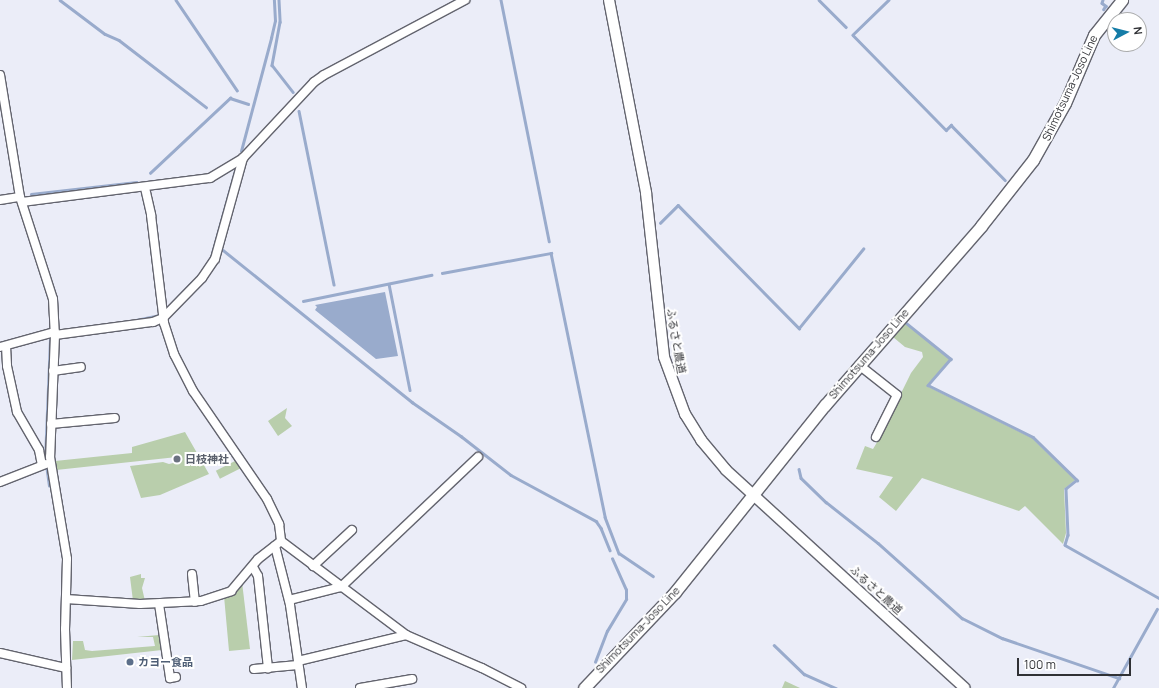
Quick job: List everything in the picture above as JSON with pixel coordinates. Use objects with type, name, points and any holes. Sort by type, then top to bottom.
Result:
[{"type":"main road","name":"Shimotsuma-Joso Line","points":[[584,688],[660,610],[859,365],[981,226],[1033,160],[1064,103],[1094,35],[1122,0]]},
{"type":"street","points":[[0,200],[21,200],[145,188],[210,178],[243,158],[314,82],[324,74],[465,0]]},
{"type":"street","name":"ふるさと農道","points":[[609,0],[646,193],[660,323],[669,376],[685,414],[701,440],[719,463],[964,688]]},
{"type":"street","points":[[0,75],[21,200],[50,287],[55,334],[52,424],[46,464]]},
{"type":"street","points":[[67,688],[66,548],[46,464],[17,412],[3,347],[55,334],[152,322],[163,318],[202,278],[216,259],[243,158]]},
{"type":"street","points":[[145,188],[151,215],[163,318],[181,369],[267,499],[279,524],[278,543],[289,600],[302,688]]},
{"type":"street","points":[[859,365],[898,395],[876,437]]},
{"type":"street","points":[[53,371],[81,367]]},
{"type":"street","points":[[52,424],[115,417]]},
{"type":"street","points":[[289,600],[341,587],[478,457]]},
{"type":"street","points":[[0,482],[46,464]]},
{"type":"street","points":[[313,566],[352,530]]},
{"type":"street","points":[[278,543],[313,566],[406,636],[482,668],[521,688]]},
{"type":"street","points":[[66,599],[159,604],[195,602],[231,591],[253,568],[258,559],[278,543]]},
{"type":"street","points":[[253,568],[258,576],[268,668]]},
{"type":"street","points":[[192,574],[195,602]]},
{"type":"street","points":[[159,604],[170,678],[176,677]]},
{"type":"street","points":[[254,669],[298,663],[406,636]]},
{"type":"street","points":[[0,653],[66,668]]},
{"type":"street","points":[[360,688],[412,679]]},
{"type":"green space","points":[[905,323],[950,359],[927,386],[1032,438],[1075,480],[1064,489],[1066,533],[1063,544],[1025,506],[1019,511],[922,478],[896,511],[879,497],[893,477],[856,469],[865,446],[873,449],[876,444],[911,373],[923,357],[922,352],[905,347],[893,337]]},
{"type":"green space","points":[[287,408],[285,418],[292,426],[278,436],[268,421]]},
{"type":"green space","points":[[185,432],[209,474],[160,495],[141,498],[130,466],[163,462],[169,464],[177,462],[177,457],[56,470],[55,461],[132,453],[132,447]]},
{"type":"green space","points":[[239,459],[243,467],[220,479],[216,471]]},
{"type":"green space","points":[[141,574],[141,578],[145,578],[142,588],[145,601],[133,601],[130,577]]},
{"type":"green space","points":[[242,582],[250,649],[229,651],[224,596]]},
{"type":"green space","points":[[159,635],[162,650],[72,660],[73,641],[83,641],[85,650],[92,651],[155,646],[153,637],[137,637]]},
{"type":"green space","points":[[785,681],[800,688],[782,688]]},
{"type":"water","points":[[385,292],[398,356],[376,359],[315,310],[317,307],[315,305]]},
{"type":"waterway","points":[[60,0],[105,34],[119,40],[206,107]]},
{"type":"waterway","points":[[176,0],[237,90]]},
{"type":"waterway","points":[[241,151],[275,21],[274,0]]},
{"type":"waterway","points":[[279,0],[280,22],[272,65],[293,92]]},
{"type":"waterway","points":[[501,0],[549,241]]},
{"type":"waterway","points":[[819,0],[846,27]]},
{"type":"waterway","points":[[889,0],[853,35],[946,130],[951,125],[1005,180]]},
{"type":"waterway","points":[[1103,0],[1102,3],[1106,6],[1104,9]]},
{"type":"waterway","points":[[150,173],[230,98],[248,104]]},
{"type":"waterway","points":[[299,111],[334,285]]},
{"type":"waterway","points":[[205,267],[211,257],[236,167]]},
{"type":"waterway","points":[[31,194],[136,182]]},
{"type":"waterway","points":[[660,223],[678,205],[799,328],[863,249]]},
{"type":"waterway","points":[[223,250],[412,402],[461,436],[511,475],[596,521],[601,528],[610,550]]},
{"type":"waterway","points":[[442,273],[551,253],[605,517],[619,553],[653,576]]},
{"type":"waterway","points":[[303,301],[431,275]]},
{"type":"waterway","points":[[166,309],[191,283]]},
{"type":"waterway","points":[[389,284],[410,390]]},
{"type":"waterway","points":[[136,320],[159,315]]},
{"type":"waterway","points":[[905,322],[951,359],[928,385],[1033,437],[1077,480],[1066,489],[1068,535],[1065,545],[1159,598]]},
{"type":"waterway","points":[[49,486],[45,459],[50,340]]},
{"type":"waterway","points":[[799,469],[801,478],[826,502],[878,543],[962,618],[1002,638],[1119,678]]},
{"type":"waterway","points":[[595,662],[607,631],[626,599],[626,590],[612,559]]},
{"type":"waterway","points":[[1113,688],[1157,609]]},
{"type":"waterway","points":[[774,645],[804,674],[836,688]]},
{"type":"place","name":"日枝神社","points":[[177,459]]},
{"type":"place","name":"カヨー食品","points":[[130,662]]}]
